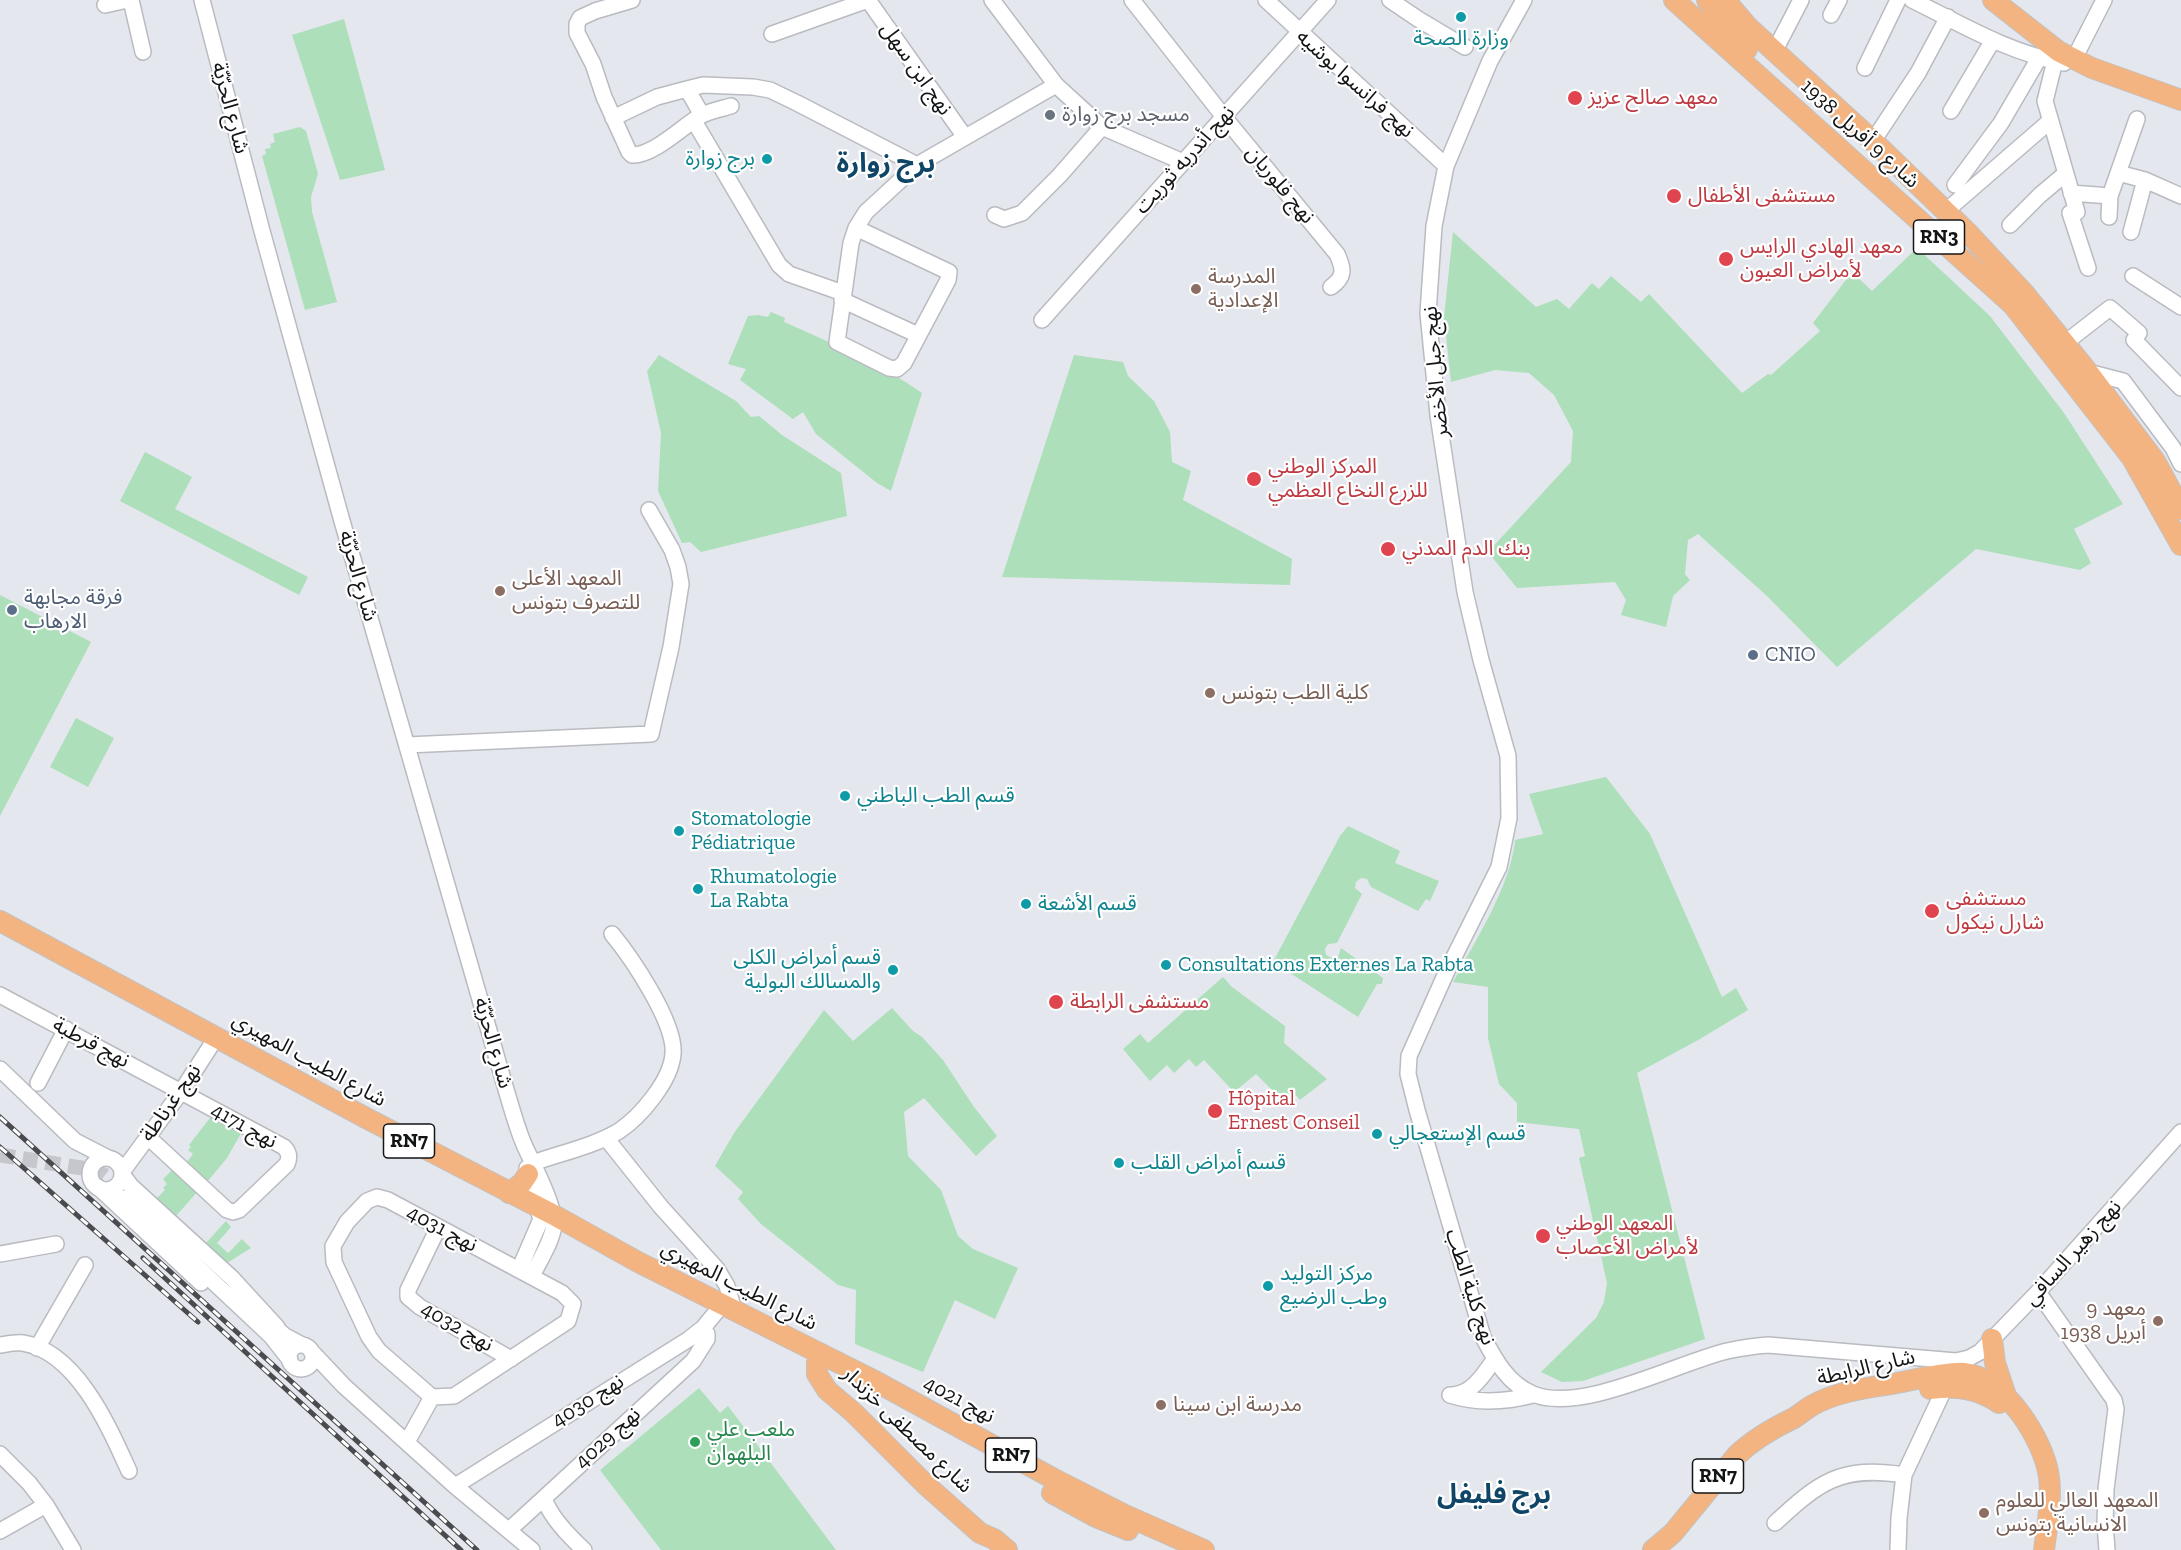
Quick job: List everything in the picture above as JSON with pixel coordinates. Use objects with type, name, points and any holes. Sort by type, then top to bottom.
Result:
[{"type":"main road","name":"شارع 9 أفريل 1938","points":[[1674,0],[2019,299]]},
{"type":"main road","name":"شارع 9 أفريل 1938","points":[[1707,0],[1726,28],[1765,67],[2065,343],[2155,461],[2175,508],[2181,545]]},
{"type":"main road","name":"شارع 9 أفريل 1938","points":[[1715,0],[1736,27],[1769,59],[1966,237],[2019,299]]},
{"type":"main road","name":"شارع 9 أفريل 1938","points":[[1725,0],[1740,19],[1774,52],[1873,141],[1946,211],[2019,299],[2132,458],[2175,508],[2181,554]]},
{"type":"main road","points":[[1993,0],[2058,51],[2064,60],[2181,100]]},
{"type":"main road","name":"شارع الطيب المهيري","points":[[0,921],[508,1193],[546,1216]]},
{"type":"main road","name":"شارع الطيب المهيري","points":[[0,936],[369,1132],[546,1216],[819,1359]]},
{"type":"main road","points":[[508,1193],[522,1183],[529,1162]]},
{"type":"main road","points":[[1992,1339],[1995,1363],[2006,1396]]},
{"type":"main road","name":"شارع مصطفى خزندار","points":[[819,1359],[818,1374],[827,1390],[854,1413],[926,1485],[980,1533],[994,1539],[1007,1550]]},
{"type":"main road","name":"نهج 4021","points":[[819,1359],[1096,1517],[1173,1550]]},
{"type":"main road","name":"نهج 4021","points":[[819,1359],[873,1380],[1103,1505],[1204,1550]]},
{"type":"main road","name":"RN7","points":[[1950,1374],[1964,1373],[1980,1378],[2006,1396],[2040,1445],[2048,1475],[2050,1508],[2044,1550]]},
{"type":"main road","name":"RN7","points":[[1950,1374],[1962,1388],[1977,1391],[1991,1398],[2023,1420]]},
{"type":"main road","name":"شارع الرابطة","points":[[1653,1550],[1673,1533],[1720,1473],[1748,1445],[1772,1428],[1834,1396],[1866,1388],[1950,1374]]},
{"type":"main road","name":"شارع مصطفى خزندار","points":[[980,1533],[986,1545],[992,1550]]},
{"type":"street","points":[[105,5],[129,0],[143,52]]},
{"type":"street","name":"شارع الحرّيّة","points":[[202,0],[262,231],[407,745],[507,1093],[546,1216]]},
{"type":"street","points":[[633,0],[595,11],[580,18],[577,24],[578,33],[629,152],[636,155],[664,141],[698,118],[731,106]]},
{"type":"street","points":[[772,33],[868,0]]},
{"type":"street","name":"نهج ابن سهل","points":[[868,0],[965,137]]},
{"type":"street","points":[[992,0],[1056,85],[1102,127],[1183,162]]},
{"type":"street","name":"نهج فلوريان","points":[[1132,0],[1336,254],[1343,271],[1342,277],[1331,286]]},
{"type":"street","name":"نهج فرانسوا بوشيه","points":[[1266,0],[1299,33],[1446,166]]},
{"type":"street","name":"نهج أندريه ثوريت","points":[[1042,320],[1329,0]]},
{"type":"street","points":[[1390,0],[1465,47]]},
{"type":"street","name":"نهج جبل الأخضر","points":[[1508,756],[1465,592],[1432,365],[1428,313],[1438,197],[1446,166],[1491,61],[1524,0]]},
{"type":"street","points":[[1774,52],[1801,0]]},
{"type":"street","points":[[1831,15],[1839,0]]},
{"type":"street","points":[[1865,68],[1898,0]]},
{"type":"street","points":[[1912,0],[1993,40],[2039,58],[2064,60]]},
{"type":"street","points":[[2088,268],[2070,213],[2077,212],[2045,101],[2064,60],[2104,0]]},
{"type":"street","points":[[1873,141],[1918,73],[1948,17]]},
{"type":"street","points":[[1951,111],[1993,40]]},
{"type":"street","points":[[1955,185],[2001,123],[2039,58]]},
{"type":"street","points":[[613,118],[657,97],[703,85],[753,87],[770,90],[917,165]]},
{"type":"street","points":[[856,228],[949,272],[948,279],[904,363],[897,369],[888,368],[837,342],[842,296],[851,243],[856,228],[866,212],[917,165],[1056,85]]},
{"type":"street","points":[[687,89],[698,118],[730,180],[778,265],[789,274],[842,296],[918,335]]},
{"type":"street","points":[[2109,217],[2110,196],[2137,119]]},
{"type":"street","points":[[1946,211],[2050,121]]},
{"type":"street","points":[[995,215],[1004,219],[1022,213],[1060,175],[1102,127]]},
{"type":"street","points":[[2118,173],[2145,180],[2181,196]]},
{"type":"street","points":[[2010,225],[2065,174]]},
{"type":"street","points":[[2131,232],[2145,180]]},
{"type":"street","points":[[2071,193],[2110,196]]},
{"type":"street","points":[[2133,276],[2181,307]]},
{"type":"street","points":[[2065,343],[2110,308],[2139,333],[2134,340],[2181,388]]},
{"type":"street","points":[[2088,372],[2124,381],[2173,448],[2181,464]]},
{"type":"street","points":[[407,745],[651,734],[669,657],[681,584],[672,550],[649,510]]},
{"type":"street","name":"نهج كلية الطب","points":[[1508,756],[1509,818],[1499,867],[1446,973],[1407,1064],[1417,1110],[1483,1337],[1494,1360],[1512,1380],[1533,1395],[1550,1399],[1570,1399],[1596,1394],[1726,1351],[1768,1345],[1950,1374]]},
{"type":"street","points":[[529,1162],[606,1138],[620,1130],[643,1110],[664,1080],[673,1054],[672,1040],[648,985],[630,956],[612,934]]},
{"type":"street","name":"نهج قرطبة","points":[[0,995],[181,1092]]},
{"type":"street","points":[[38,1083],[66,1029]]},
{"type":"street","name":"نهج غرناطة","points":[[116,1166],[132,1158],[181,1092],[210,1047]]},
{"type":"street","points":[[0,1069],[75,1141],[116,1166],[131,1186],[232,1278],[278,1336],[295,1364],[344,1386]]},
{"type":"street","name":"نهج 4171","points":[[148,1137],[229,1212],[239,1210],[287,1164],[290,1157],[284,1147],[181,1092]]},
{"type":"street","name":"نهج زهير السافي","points":[[1950,1374],[1974,1356],[2038,1293],[2181,1132]]},
{"type":"street","points":[[606,1138],[661,1207],[717,1269],[727,1286],[726,1311]]},
{"type":"street","points":[[75,1141],[94,1181],[224,1304],[278,1336],[306,1348],[344,1386],[455,1486],[532,1550]]},
{"type":"street","points":[[102,1158],[116,1166],[120,1181],[113,1188],[108,1189],[94,1181],[93,1164],[102,1158]]},
{"type":"street","points":[[126,1196],[278,1336]]},
{"type":"street","name":"نهج 4031","points":[[383,1197],[526,1273],[569,1298],[573,1304],[568,1321],[555,1332],[454,1396],[432,1398],[379,1351],[369,1337],[333,1262],[332,1253],[333,1246],[347,1222],[371,1198],[383,1197]]},
{"type":"street","points":[[526,1273],[546,1216]]},
{"type":"street","name":"نهج 4032","points":[[438,1228],[408,1290],[408,1297],[420,1307],[511,1359]]},
{"type":"street","points":[[0,1254],[56,1244]]},
{"type":"street","points":[[37,1348],[85,1265]]},
{"type":"street","points":[[2038,1293],[2110,1391],[2115,1403],[2104,1524],[2107,1550]]},
{"type":"street","name":"نهج 4030","points":[[455,1486],[689,1339],[726,1311]]},
{"type":"street","name":"نهج 4029","points":[[544,1498],[693,1361],[707,1339],[703,1328]]},
{"type":"street","points":[[0,1345],[20,1342],[37,1348],[64,1363],[106,1420],[129,1471]]},
{"type":"street","points":[[295,1364],[291,1350],[306,1348]]},
{"type":"street","points":[[1494,1360],[1473,1388],[1450,1395],[1471,1400],[1501,1401],[1533,1395]]},
{"type":"street","points":[[1898,1550],[1904,1475],[1950,1374]]},
{"type":"street","points":[[407,1442],[432,1398]]},
{"type":"street","points":[[0,1454],[46,1505],[73,1548]]},
{"type":"street","points":[[0,1476],[14,1467]]},
{"type":"street","points":[[1775,1523],[1808,1494],[1832,1479],[1861,1472],[1878,1471],[1904,1475]]},
{"type":"street","points":[[509,1530],[544,1498],[572,1539],[584,1550]]},
{"type":"street","points":[[0,1531],[46,1505]]},
{"type":"green space","points":[[344,19],[385,170],[340,180],[292,35]]},
{"type":"green space","points":[[300,127],[306,131],[318,174],[311,197],[312,212],[337,302],[305,310],[262,156],[266,154],[265,149],[271,148],[270,144],[275,142],[273,134]]},
{"type":"green space","points":[[1453,232],[1536,307],[1557,299],[1569,309],[1592,283],[1599,289],[1611,276],[1641,302],[1649,294],[1742,393],[1768,374],[1771,375],[1820,331],[1813,323],[1852,272],[1872,291],[1917,248],[1990,316],[2064,413],[2123,504],[2074,529],[2091,563],[2080,570],[1976,549],[1837,667],[1767,596],[1698,534],[1688,540],[1685,574],[1690,580],[1673,596],[1666,627],[1621,615],[1626,600],[1615,582],[1517,588],[1488,552],[1571,462],[1573,431],[1554,395],[1529,373],[1495,370],[1451,382],[1444,317]]},
{"type":"green space","points":[[771,312],[785,318],[784,322],[872,363],[922,393],[891,491],[877,483],[816,434],[803,412],[793,419],[740,380],[746,369],[728,364],[748,316],[768,317]]},
{"type":"green space","points":[[659,355],[736,401],[751,417],[759,416],[782,435],[841,473],[847,516],[701,552],[690,542],[682,543],[658,491],[661,433],[647,371]]},
{"type":"green space","points":[[1074,355],[1123,362],[1128,376],[1154,401],[1170,432],[1172,462],[1191,471],[1183,500],[1292,559],[1290,585],[1002,577]]},
{"type":"green space","points":[[145,452],[192,477],[175,509],[308,577],[299,595],[120,501]]},
{"type":"green space","points":[[0,595],[91,642],[0,816]]},
{"type":"green space","points":[[76,718],[114,738],[88,787],[50,767]]},
{"type":"green space","points":[[1606,777],[1650,834],[1722,997],[1736,988],[1748,1010],[1637,1073],[1705,1339],[1583,1381],[1562,1382],[1541,1372],[1596,1318],[1604,1302],[1607,1283],[1579,1158],[1585,1156],[1579,1129],[1517,1122],[1517,1103],[1499,1084],[1488,1038],[1488,987],[1453,982],[1507,876],[1515,840],[1543,834],[1529,794]]},
{"type":"green space","points":[[1348,826],[1400,851],[1395,863],[1439,881],[1430,901],[1426,899],[1418,911],[1371,887],[1367,879],[1361,878],[1356,882],[1355,888],[1362,894],[1337,943],[1328,944],[1325,949],[1326,955],[1332,958],[1338,957],[1341,948],[1383,978],[1382,984],[1377,984],[1358,1017],[1273,962],[1340,836]]},
{"type":"green space","points":[[1223,977],[1232,987],[1285,1026],[1284,1043],[1327,1079],[1300,1100],[1296,1095],[1286,1104],[1256,1074],[1234,1092],[1204,1060],[1196,1067],[1189,1059],[1174,1073],[1167,1065],[1150,1081],[1123,1049],[1140,1034],[1148,1043]]},
{"type":"green space","points":[[892,1008],[943,1060],[974,1107],[997,1136],[976,1156],[924,1098],[904,1112],[908,1156],[941,1190],[958,1236],[973,1249],[1018,1268],[995,1319],[955,1300],[923,1372],[855,1344],[856,1290],[838,1285],[761,1224],[738,1199],[743,1192],[715,1166],[734,1133],[824,1010],[853,1041]]},
{"type":"green space","points":[[213,1114],[243,1130],[227,1158],[207,1182],[186,1163],[193,1154],[188,1150],[191,1147],[189,1145]]},
{"type":"green space","points":[[174,1168],[198,1191],[176,1216],[157,1198],[165,1190],[163,1188],[167,1184],[163,1179]]},
{"type":"green space","points":[[226,1221],[231,1227],[217,1243],[228,1253],[242,1239],[251,1248],[227,1263],[206,1243]]},
{"type":"green space","name":"ملعب علي البلهوان","points":[[699,1388],[720,1413],[728,1406],[836,1550],[661,1550],[600,1470]]},
{"type":"tunnel","points":[[0,1155],[88,1169],[104,1175],[128,1194]]},
{"type":"railway","points":[[0,1117],[477,1550]]},
{"type":"railway","points":[[0,1147],[198,1322]]},
{"type":"railway","points":[[143,1258],[461,1550]]},
{"type":"place","name":"وزارة الصحة","points":[[1461,17]]},
{"type":"place","name":"معهد صالح عزيز","points":[[1575,98]]},
{"type":"place","name":"مسجد برج زوارة","points":[[1050,115]]},
{"type":"place","name":"برج زوارة","points":[[767,159]]},
{"type":"place","name":"مستشفى الأطفال","points":[[1674,196]]},
{"type":"place","name":"معهد الهادي الرايس لأمراض العيون","points":[[1726,259]]},
{"type":"place","name":"المدرسة الإعدادية","points":[[1196,289]]},
{"type":"place","name":"المركز الوطني للزرع النخاع العظمي","points":[[1254,479]]},
{"type":"place","name":"بنك الدم المدني","points":[[1388,549]]},
{"type":"place","name":"المعهد الأعلى للتصرف بتونس","points":[[500,591]]},
{"type":"place","name":"فرقة مجابهة الارهاب","points":[[12,610]]},
{"type":"place","name":"CNIO","points":[[1753,655]]},
{"type":"place","name":"كلية الطب بتونس","points":[[1210,693]]},
{"type":"place","name":"قسم الطب الباطني","points":[[845,796]]},
{"type":"place","name":"Stomatologie Pédiatrique","points":[[679,831]]},
{"type":"place","name":"Rhumatologie La Rabta","points":[[698,889]]},
{"type":"place","name":"قسم الأشعة","points":[[1026,904]]},
{"type":"place","name":"مستشفى شارل نيكول","points":[[1932,911]]},
{"type":"place","name":"Consultations Externes La Rabta","points":[[1166,965]]},
{"type":"place","name":"قسم أمراض الكلى والمسالك البولية","points":[[893,970]]},
{"type":"place","name":"مستشفى الرابطة","points":[[1056,1002]]},
{"type":"place","name":"Hôpital Ernest Conseil","points":[[1215,1111]]},
{"type":"place","name":"قسم الإستعجالي","points":[[1377,1134]]},
{"type":"place","name":"قسم أمراض القلب","points":[[1119,1163]]},
{"type":"place","name":"المعهد الوطني لأمراض الأعصاب","points":[[1543,1236]]},
{"type":"place","name":"مركز التوليد وطب الرضيع","points":[[1268,1286]]},
{"type":"place","name":"معهد 9 أبريل 1938","points":[[2158,1321]]},
{"type":"place","name":"مدرسة ابن سينا","points":[[1161,1405]]},
{"type":"place","name":"ملعب علي البلهوان","points":[[695,1442]]},
{"type":"place","name":"المعهد العالي للعلوم الانسانية بتونس","points":[[1984,1513]]},
{"type":"district","name":"برج زوارة","points":[[886,164]]},
{"type":"district","name":"برج فليفل","points":[[1494,1495]]}]
